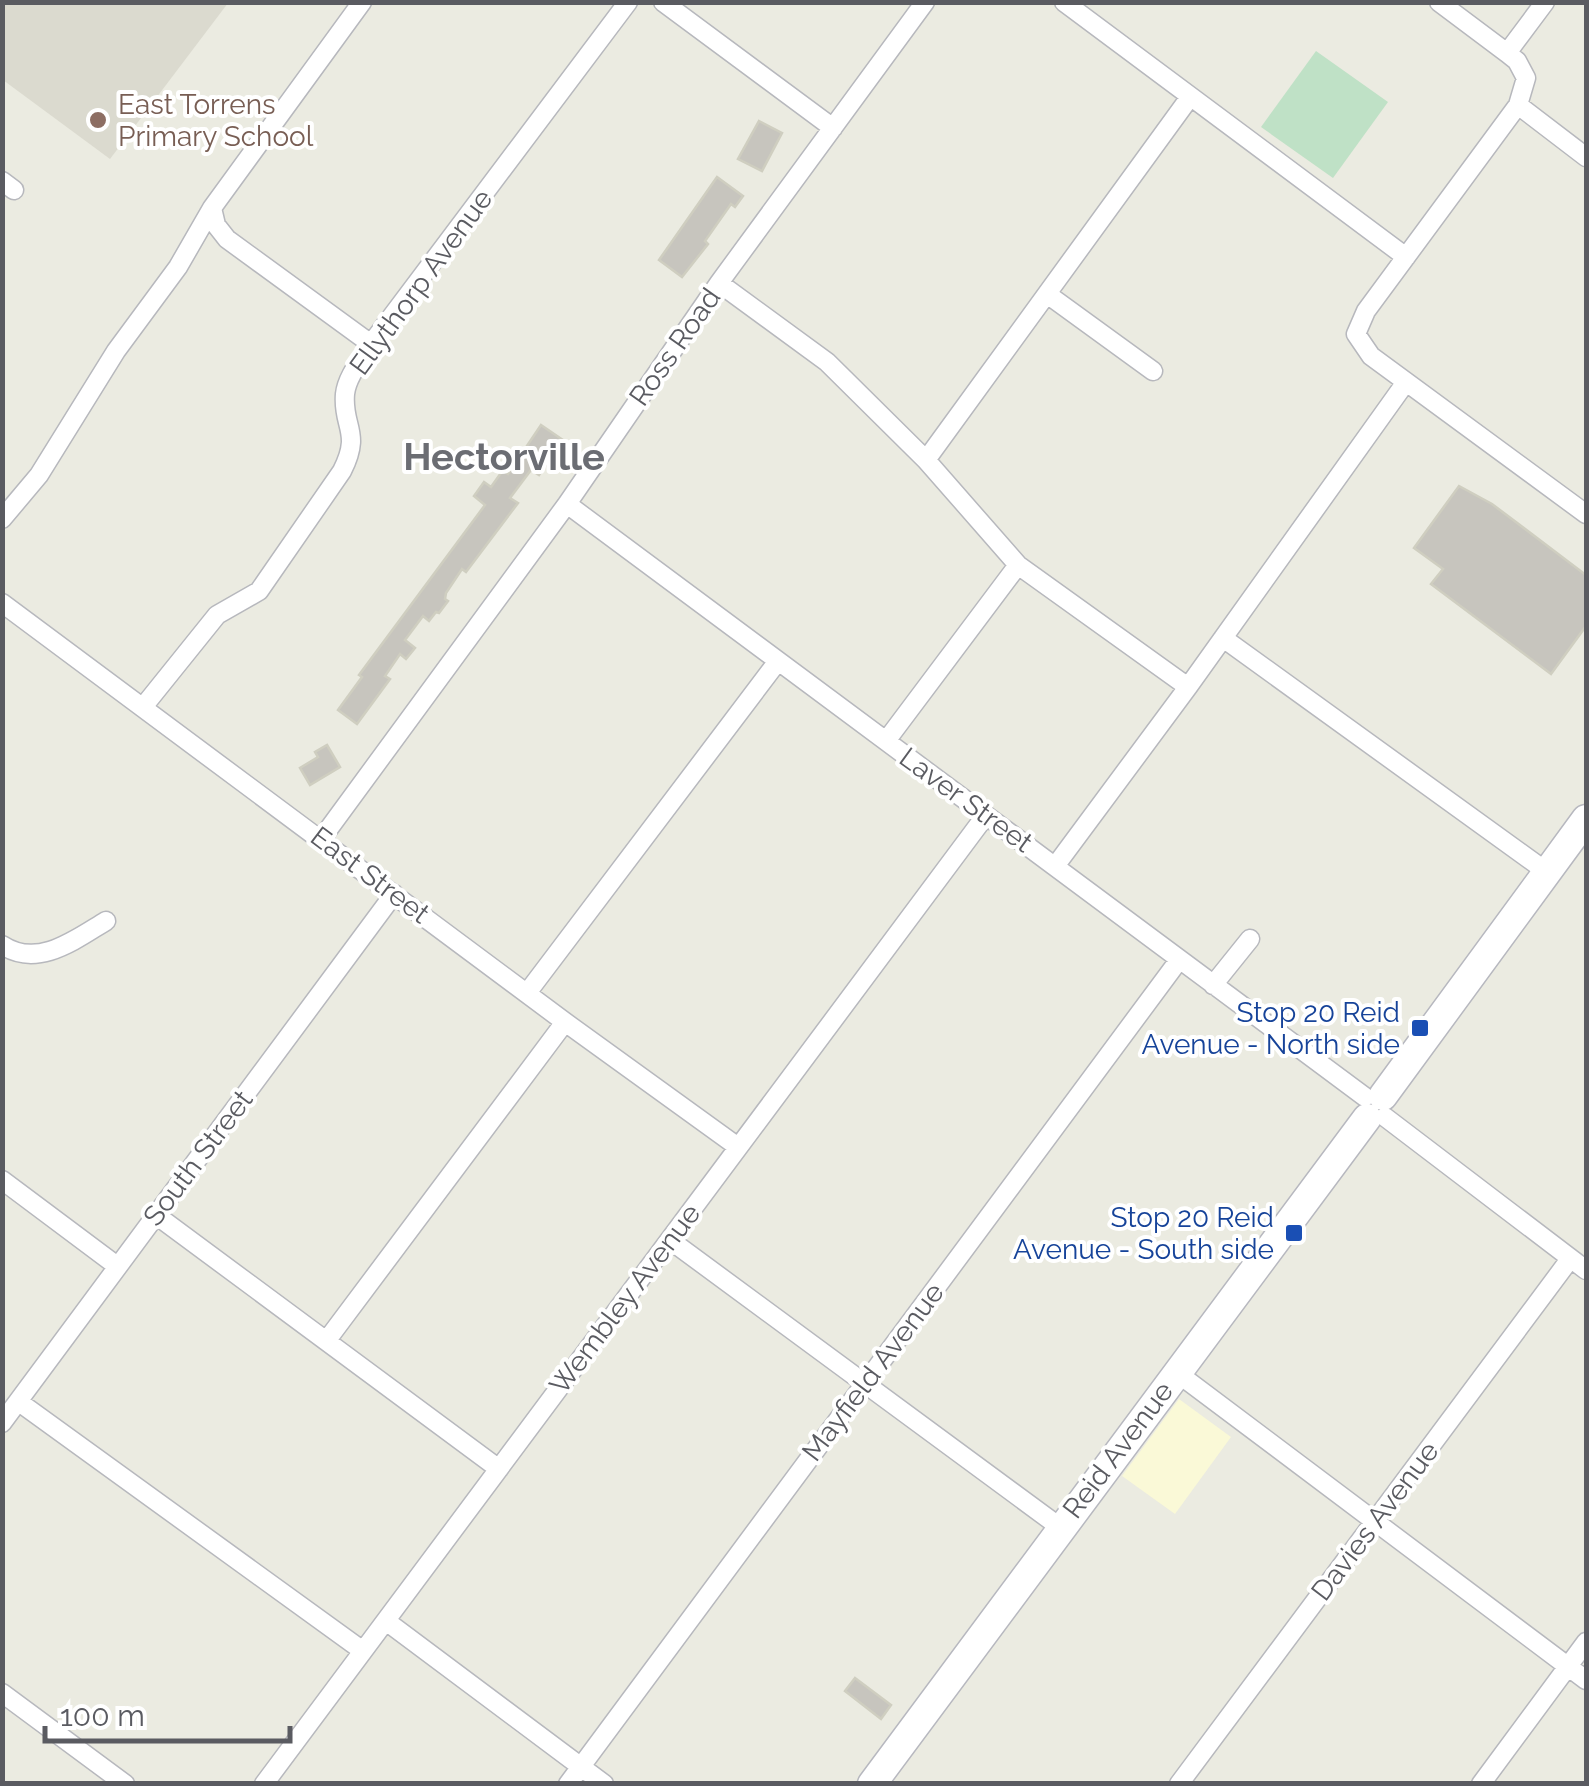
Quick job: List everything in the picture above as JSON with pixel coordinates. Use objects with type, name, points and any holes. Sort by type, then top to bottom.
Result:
[{"type":"street","points":[[2,519],[39,474],[116,351],[178,268],[212,208],[362,2]]},
{"type":"street","name":"Ellythorp Avenue","points":[[143,707],[217,615],[259,591],[342,471],[352,451],[345,395],[350,378],[371,344],[628,2]]},
{"type":"street","points":[[663,2],[833,128]]},
{"type":"street","name":"Ross Road","points":[[322,838],[567,504],[719,283],[925,2]]},
{"type":"street","points":[[1064,2],[1406,257]]},
{"type":"street","points":[[1439,2],[1518,60],[1526,78],[1518,105],[1366,312],[1356,334],[1371,356],[1586,514]]},
{"type":"street","points":[[1508,53],[1545,2]]},
{"type":"street","points":[[926,460],[1190,97]]},
{"type":"street","points":[[1518,105],[1586,157]]},
{"type":"street","points":[[212,208],[216,224],[227,238],[371,344]]},
{"type":"street","points":[[719,283],[827,362],[926,460],[1018,565],[1188,687]]},
{"type":"street","points":[[1047,294],[1153,370]]},
{"type":"street","points":[[1056,865],[1406,382]]},
{"type":"street","name":"Laver Street","points":[[567,504],[1056,865],[1582,1267]]},
{"type":"street","points":[[886,741],[1018,565]]},
{"type":"street","name":"East Street","points":[[2,603],[738,1147]]},
{"type":"street","points":[[1224,638],[1547,872]]},
{"type":"street","points":[[527,993],[778,661]]},
{"type":"street","name":"Wembley Avenue","points":[[264,1784],[986,815]]},
{"type":"street","name":"Reid Avenue","points":[[872,1784],[1586,819]]},
{"type":"street","name":"South Street","points":[[2,1423],[394,894]]},
{"type":"street","points":[[2,945],[10,950],[52,954],[106,920]]},
{"type":"street","points":[[1213,985],[1250,939]]},
{"type":"street","name":"Mayfield Avenue","points":[[568,1784],[1179,960]]},
{"type":"street","points":[[327,1340],[565,1022]]},
{"type":"street","points":[[2,1180],[118,1266]]},
{"type":"street","points":[[156,1215],[499,1469]]},
{"type":"street","points":[[670,1240],[1061,1528]]},
{"type":"street","name":"Davies Avenue","points":[[1179,1784],[1375,1522],[1582,1267]]},
{"type":"street","points":[[1176,1372],[1586,1680]]},
{"type":"street","points":[[19,1402],[363,1651]]},
{"type":"street","points":[[386,1621],[604,1784]]},
{"type":"street","points":[[1481,1784],[1586,1642]]},
{"type":"street","points":[[2,1693],[125,1784]]},
{"type":"shaded area","name":"East Torrens Primary School","points":[[3,2],[228,3],[110,159],[3,80]]},
{"type":"shaded area","points":[[1316,51],[1388,102],[1333,178],[1261,127]]},
{"type":"shaded area","points":[[1179,1399],[1231,1437],[1175,1514],[1122,1476]]},
{"type":"building","points":[[759,121],[782,133],[762,171],[738,159]]},
{"type":"building","points":[[717,177],[743,196],[735,207],[731,204],[705,241],[708,244],[682,277],[659,260]]},
{"type":"building","points":[[541,425],[563,440],[539,475],[531,470],[510,498],[518,503],[466,572],[462,569],[446,593],[448,601],[439,613],[429,621],[423,616],[405,640],[415,648],[406,659],[400,654],[385,676],[390,679],[357,724],[338,710],[362,677],[359,675],[485,505],[474,496],[484,482],[491,487],[503,470],[508,474]]},
{"type":"building","points":[[1459,486],[1492,504],[1586,575],[1586,626],[1551,674],[1431,584],[1443,569],[1414,548]]},
{"type":"building","points":[[327,745],[340,767],[310,785],[300,768],[318,757],[315,752]]},
{"type":"building","points":[[855,1678],[891,1705],[881,1719],[845,1691]]},
{"type":"place","name":"East Torrens Primary School","points":[[98,120]]},
{"type":"place","name":"Stop 20 Reid Avenue - North side","points":[[1420,1028]]},
{"type":"place","name":"Stop 20 Reid Avenue - South side","points":[[1294,1233]]},
{"type":"district","name":"Hectorville","points":[[504,456]]}]
